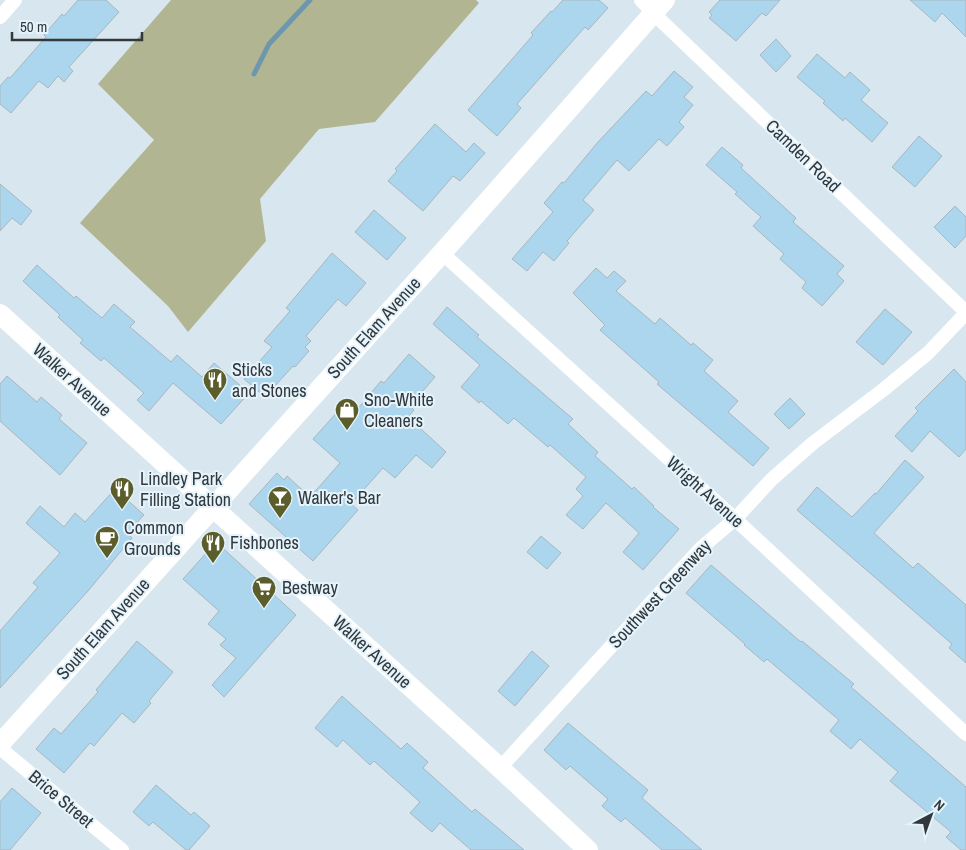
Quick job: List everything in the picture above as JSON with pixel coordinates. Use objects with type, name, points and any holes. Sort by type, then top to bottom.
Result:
[{"type":"street","points":[[0,17],[15,0]]},
{"type":"street","name":"South Elam Avenue","points":[[0,744],[442,253],[653,4]]},
{"type":"street","name":"Camden Road","points":[[653,4],[966,312]]},
{"type":"street","name":"Wright Avenue","points":[[442,253],[735,519],[966,734]]},
{"type":"street","name":"Southwest Greenway","points":[[500,768],[701,548],[735,519],[772,479],[813,443],[928,353],[966,312]]},
{"type":"street","name":"Walker Avenue","points":[[0,314],[588,850]]},
{"type":"street","name":"Brice Street","points":[[0,748],[122,850]]},
{"type":"green space","points":[[171,0],[476,0],[479,3],[375,122],[319,129],[260,199],[266,241],[188,332],[168,306],[80,223],[154,140],[98,84]]},
{"type":"building","points":[[78,0],[106,0],[119,12],[69,67],[73,71],[64,82],[58,76],[48,88],[39,81],[11,113],[0,104],[0,86],[8,77],[10,78],[46,37],[44,35],[62,14],[64,16]]},
{"type":"building","points":[[563,0],[599,0],[608,8],[588,30],[585,27],[517,104],[521,108],[497,136],[468,110],[533,35],[531,33]]},
{"type":"building","points":[[720,0],[780,0],[766,16],[762,13],[736,41],[709,18],[712,15],[709,12]]},
{"type":"building","points":[[910,0],[966,0],[966,37],[942,13],[935,22]]},
{"type":"building","points":[[776,39],[791,56],[776,72],[760,55]]},
{"type":"building","points":[[817,54],[845,78],[850,72],[870,90],[861,100],[888,123],[872,142],[845,118],[843,121],[823,103],[825,101],[797,77]]},
{"type":"building","points":[[674,71],[693,87],[684,97],[693,105],[679,122],[684,127],[667,146],[659,139],[629,171],[617,160],[583,200],[594,210],[567,241],[569,243],[554,261],[543,252],[527,271],[512,259],[553,212],[544,203],[646,91],[652,96]]},
{"type":"building","points":[[435,124],[466,152],[474,143],[485,153],[460,181],[453,176],[423,211],[388,181],[397,171],[395,169]]},
{"type":"building","points":[[919,136],[942,156],[915,187],[892,167]]},
{"type":"building","points":[[722,147],[743,165],[741,168],[796,218],[793,222],[844,266],[837,274],[844,281],[822,306],[802,288],[806,282],[780,259],[784,254],[753,226],[761,217],[735,194],[737,192],[706,165]]},
{"type":"building","points":[[0,184],[32,211],[21,225],[12,218],[0,231]]},
{"type":"building","points":[[955,206],[966,217],[966,236],[955,248],[934,227]]},
{"type":"building","points":[[374,210],[406,238],[387,260],[355,232]]},
{"type":"building","points":[[332,253],[366,283],[346,306],[338,299],[306,336],[311,341],[305,347],[309,351],[265,397],[244,379],[272,347],[264,341],[290,311],[286,308]]},
{"type":"building","points":[[37,265],[74,298],[76,296],[102,318],[114,304],[135,322],[130,327],[171,362],[177,355],[202,377],[214,363],[249,393],[221,424],[173,383],[149,411],[137,400],[144,393],[104,358],[101,361],[80,343],[83,340],[58,317],[60,315],[23,281]]},
{"type":"building","points":[[596,268],[607,278],[614,271],[626,281],[616,291],[655,324],[660,318],[691,345],[693,343],[713,360],[704,371],[738,401],[728,412],[769,448],[753,466],[657,384],[659,382],[600,330],[605,325],[573,293]]},
{"type":"building","points":[[447,307],[479,335],[477,337],[573,419],[568,424],[598,452],[595,456],[632,489],[634,487],[653,507],[679,529],[643,570],[623,552],[639,533],[606,503],[583,529],[566,515],[583,496],[576,489],[586,477],[550,445],[548,447],[514,418],[508,424],[461,387],[480,365],[433,324]]},
{"type":"building","points":[[885,309],[912,332],[883,365],[856,342]]},
{"type":"building","points":[[409,354],[435,377],[410,406],[414,410],[408,417],[446,452],[432,468],[416,455],[395,478],[383,468],[351,504],[358,510],[313,561],[249,504],[277,473],[284,480],[287,476],[310,497],[340,463],[313,439],[340,409],[350,418],[381,381],[384,383]]},
{"type":"building","points":[[954,369],[966,382],[966,449],[959,457],[930,431],[912,452],[895,436],[918,411],[915,408]]},
{"type":"building","points":[[7,376],[37,402],[41,397],[62,415],[59,419],[87,443],[60,475],[0,421],[0,384]]},
{"type":"building","points":[[790,398],[805,414],[789,429],[774,414]]},
{"type":"building","points":[[905,460],[924,477],[874,533],[913,568],[918,563],[966,605],[966,663],[949,648],[952,644],[797,510],[817,487],[852,517],[876,494]]},
{"type":"building","points":[[115,489],[144,515],[127,533],[132,538],[88,591],[0,688],[0,631],[38,587],[33,583],[60,553],[26,523],[40,506],[64,527],[75,513],[85,522]]},
{"type":"building","points":[[541,536],[561,553],[547,569],[527,552]]},
{"type":"building","points":[[216,542],[296,615],[224,697],[212,685],[236,658],[220,645],[226,639],[208,624],[219,611],[183,579]]},
{"type":"building","points":[[711,565],[801,642],[854,684],[851,687],[966,787],[966,850],[961,850],[946,837],[951,832],[890,781],[898,772],[860,739],[851,749],[830,731],[839,720],[767,659],[764,662],[686,593]]},
{"type":"building","points":[[137,641],[173,672],[134,723],[122,713],[94,746],[90,743],[64,773],[36,749],[54,728],[61,734],[98,692],[96,690]]},
{"type":"building","points":[[532,651],[549,666],[515,706],[498,691]]},
{"type":"building","points":[[342,696],[401,749],[407,743],[428,762],[423,768],[472,812],[475,809],[524,850],[471,850],[440,823],[432,832],[410,813],[420,802],[374,761],[370,765],[343,740],[337,747],[315,728]]},
{"type":"building","points":[[568,723],[648,790],[642,798],[702,850],[662,850],[625,818],[621,822],[602,806],[608,799],[570,766],[566,770],[544,750]]},
{"type":"building","points":[[156,785],[191,815],[194,812],[210,826],[189,850],[186,850],[153,822],[149,826],[133,812]]},
{"type":"building","points":[[12,788],[41,813],[10,850],[0,850],[0,802]]},
{"type":"waterway","points":[[254,74],[269,44],[310,0]]},
{"type":"place","name":"Sticks and Stones","points":[[215,401]]},
{"type":"place","name":"Sno-White Cleaners","points":[[347,431]]},
{"type":"place","name":"Lindley Park Filling Station","points":[[122,510]]},
{"type":"place","name":"Walker's Bar","points":[[280,519]]},
{"type":"place","name":"Common Grounds","points":[[107,559]]},
{"type":"place","name":"Fishbones","points":[[213,564]]},
{"type":"place","name":"Bestway","points":[[264,609]]}]
